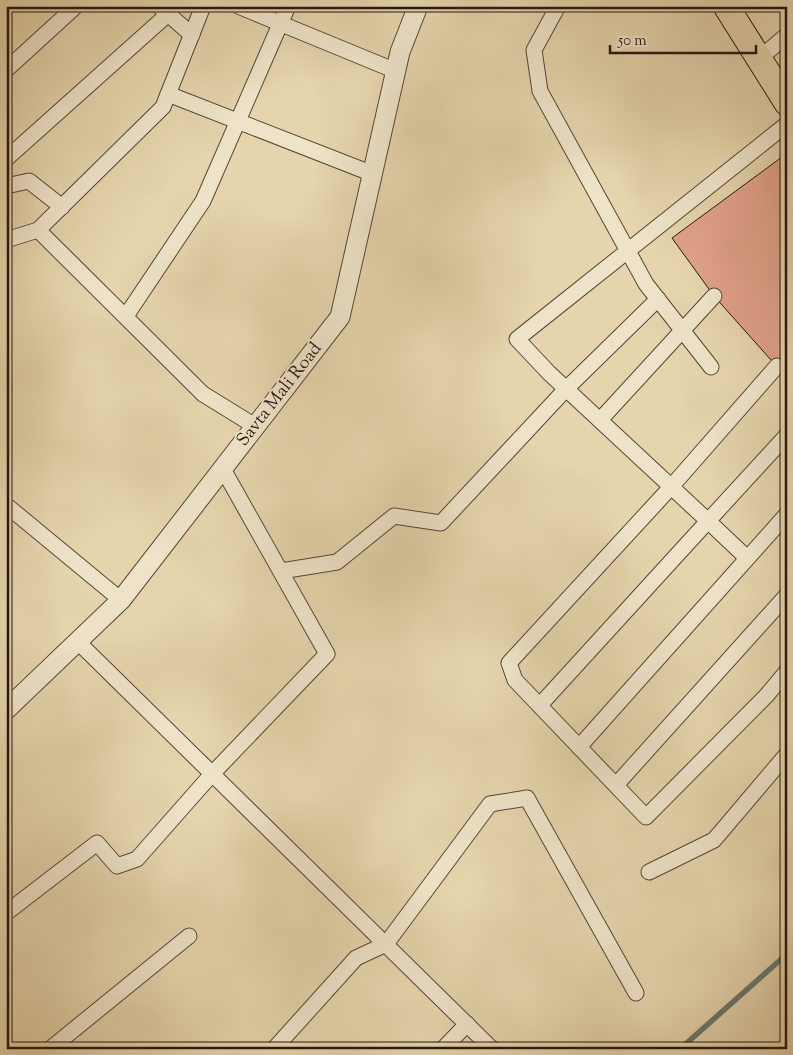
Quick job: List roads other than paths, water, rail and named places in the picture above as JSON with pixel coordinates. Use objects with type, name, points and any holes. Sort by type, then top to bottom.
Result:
[{"type":"highway","points":[[726,6],[787,103]]},
{"type":"street","points":[[6,70],[76,6]]},
{"type":"street","points":[[6,240],[38,230],[163,107],[203,6]]},
{"type":"street","points":[[238,6],[396,71]]},
{"type":"street","points":[[126,316],[203,201],[288,6]]},
{"type":"street","name":"Savta Mali Road","points":[[6,710],[121,600],[340,317],[400,52],[418,6]]},
{"type":"street","points":[[558,6],[534,50],[540,91],[646,284],[711,367]]},
{"type":"street","points":[[6,159],[163,10],[192,35]]},
{"type":"street","points":[[759,59],[787,35]]},
{"type":"street","points":[[168,94],[373,174]]},
{"type":"street","points":[[747,558],[566,388],[517,339],[787,124]]},
{"type":"street","points":[[6,186],[29,181],[62,208]]},
{"type":"street","points":[[38,230],[203,394],[255,426]]},
{"type":"street","points":[[600,420],[714,296]]},
{"type":"street","points":[[280,572],[337,562],[394,516],[441,523],[566,388],[658,299]]},
{"type":"street","points":[[777,366],[671,487],[509,663],[515,680],[646,817],[767,695],[787,671]]},
{"type":"street","points":[[540,705],[787,435]]},
{"type":"street","points":[[6,913],[97,843],[117,866],[137,859],[212,774],[327,654],[223,469]]},
{"type":"street","points":[[6,504],[121,600]]},
{"type":"street","points":[[579,747],[787,514]]},
{"type":"street","points":[[616,785],[787,595]]},
{"type":"street","points":[[78,642],[492,1049]]},
{"type":"street","points":[[649,872],[714,840],[787,754]]},
{"type":"street","points":[[274,1049],[356,958],[386,944],[490,804],[527,798],[636,993]]},
{"type":"street","points":[[50,1049],[189,936]]},
{"type":"street","points":[[443,1049],[466,1024]]},
{"type":"waterway","points":[[680,1049],[787,954]]}]
